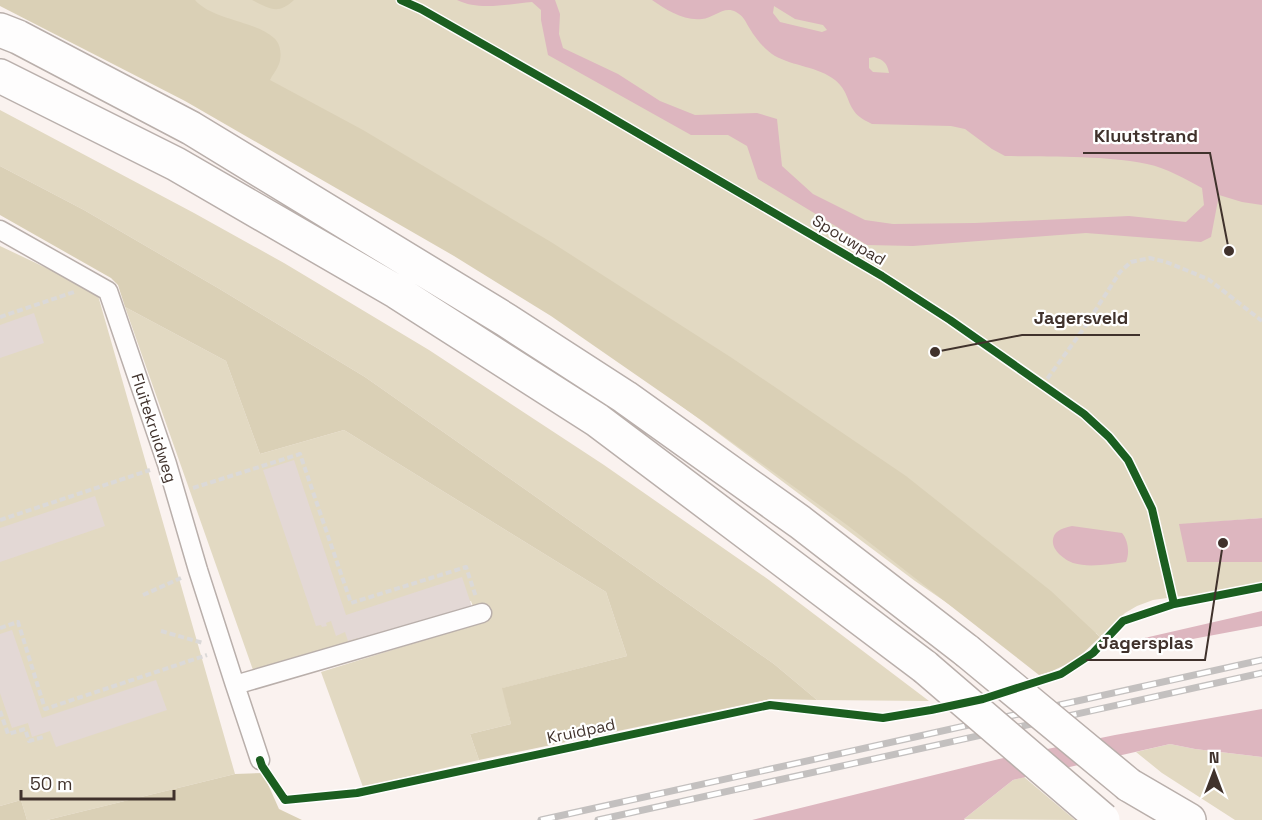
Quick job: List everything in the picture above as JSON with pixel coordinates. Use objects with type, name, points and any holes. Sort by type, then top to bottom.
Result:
[{"type":"highway","points":[[0,30],[18,37],[191,128],[516,326],[626,397],[800,522],[967,651],[1129,785],[1182,819]]},
{"type":"highway","points":[[0,76],[176,164],[397,292],[597,420],[925,667],[1104,820]]},
{"type":"street","name":"Fluitekruidweg","points":[[0,230],[108,291],[167,464],[198,570],[260,760]]},
{"type":"street","points":[[236,685],[482,613]]},
{"type":"path","points":[[1042,386],[1082,331],[1120,272],[1131,262],[1150,258],[1208,279],[1262,321]]},
{"type":"path","points":[[0,317],[97,285]]},
{"type":"path","points":[[1033,380],[1050,392]]},
{"type":"path","points":[[176,493],[300,454],[351,603],[466,567],[482,613]]},
{"type":"path","points":[[0,520],[167,464]]},
{"type":"path","points":[[143,595],[198,570]]},
{"type":"path","points":[[0,628],[18,621],[45,709],[224,650]]},
{"type":"path","points":[[161,631],[224,650]]},
{"type":"path","points":[[0,711],[8,734],[25,729],[29,741],[43,737]]},
{"type":"shaded area","points":[[0,0],[1262,0],[1262,518],[1188,524],[1262,557],[1262,583],[1188,597],[1153,600],[1125,613],[1100,637],[1096,633],[1039,666],[915,581],[513,283],[261,138]]},
{"type":"shaded area","points":[[0,0],[195,0],[212,12],[266,32],[274,38],[281,54],[278,66],[270,80],[363,130],[551,242],[732,358],[906,476],[1051,591],[1100,637],[1076,660],[1039,675],[847,525],[551,316],[454,256],[185,101],[0,6]]},
{"type":"shaded area","points":[[252,0],[294,0],[283,8],[274,9]]},
{"type":"shaded area","points":[[457,0],[555,0],[560,14],[559,34],[563,48],[618,74],[660,101],[695,115],[757,113],[777,119],[782,166],[813,194],[865,220],[893,224],[1129,216],[1186,222],[1204,205],[1202,188],[1169,171],[1147,164],[1095,158],[1005,156],[965,129],[951,126],[872,124],[856,113],[835,80],[821,72],[771,54],[736,12],[727,10],[702,19],[688,18],[669,11],[652,0],[1262,0],[1262,205],[1219,195],[1211,237],[1201,242],[1086,233],[913,246],[867,245],[758,179],[747,146],[728,135],[691,135],[548,55],[541,10],[532,2],[494,6]],"holes":[[[774,6],[795,19],[823,25],[827,30],[822,32],[780,22],[773,13]],[[874,57],[884,62],[889,73],[873,72],[869,68],[869,58]]]},
{"type":"shaded area","points":[[0,110],[284,263],[429,350],[604,465],[769,580],[929,701],[817,700],[774,664],[365,377],[84,210],[0,166]]},
{"type":"shaded area","points":[[0,166],[84,210],[365,377],[774,664],[817,700],[771,699],[479,760],[470,734],[511,724],[502,688],[627,656],[606,592],[344,430],[260,454],[226,361],[125,307],[118,285],[111,278],[0,215]]},
{"type":"shaded area","points":[[0,246],[97,292],[235,774],[47,820],[27,820],[21,800],[0,806]]},
{"type":"shaded area","points":[[125,307],[226,361],[260,454],[344,430],[606,592],[627,656],[503,688],[511,724],[470,734],[479,760],[363,787],[321,672],[479,623],[471,601],[359,639],[253,670]]},
{"type":"shaded area","points":[[1262,518],[1262,562],[1187,562],[1179,524]]},
{"type":"shaded area","points":[[1072,526],[1122,533],[1128,547],[1126,562],[1086,565],[1065,559],[1057,552],[1053,539],[1059,531]]},
{"type":"shaded area","points":[[1262,611],[1262,626],[1123,652],[1127,642]]},
{"type":"shaded area","points":[[1262,709],[1262,757],[1170,744],[1013,780],[965,820],[752,820],[999,759],[1115,735]]},
{"type":"shaded area","points":[[1170,744],[1262,757],[1262,820],[1235,820],[1162,773],[1136,752]]},
{"type":"shaded area","points":[[263,773],[279,809],[302,820],[47,820],[235,774]]},
{"type":"shaded area","points":[[1024,777],[1075,820],[964,819],[1013,780]]},
{"type":"shaded area","points":[[21,800],[27,820],[0,820],[0,806]]},
{"type":"building","points":[[34,313],[44,343],[0,358],[0,325]]},
{"type":"building","points":[[294,460],[346,615],[462,577],[472,607],[361,645],[358,638],[348,641],[345,632],[336,636],[331,621],[326,623],[327,626],[316,626],[263,470]]},
{"type":"building","points":[[95,496],[105,526],[0,562],[0,528]]},
{"type":"building","points":[[12,630],[42,718],[156,680],[167,710],[56,747],[50,731],[32,737],[28,723],[12,728],[0,693],[0,634]]},
{"type":"railway","points":[[541,820],[1262,660]]},
{"type":"railway","points":[[598,820],[1262,673]]},
{"type":"cycle path","name":"Spouwpad","points":[[401,0],[421,9],[593,107],[882,276],[950,320],[1084,414],[1109,437],[1128,460],[1152,509],[1174,604]]},
{"type":"cycle path","name":"Kruidpad","points":[[260,760],[285,800],[357,793],[770,705],[883,718],[931,710],[983,699],[1061,674],[1093,653],[1123,621],[1174,604],[1262,587]]},
{"type":"place","name":"Kluutstrand","points":[[1229,251]]},
{"type":"place","name":"Jagersveld","points":[[935,352]]},
{"type":"place","name":"Jagersplas","points":[[1223,543]]}]
